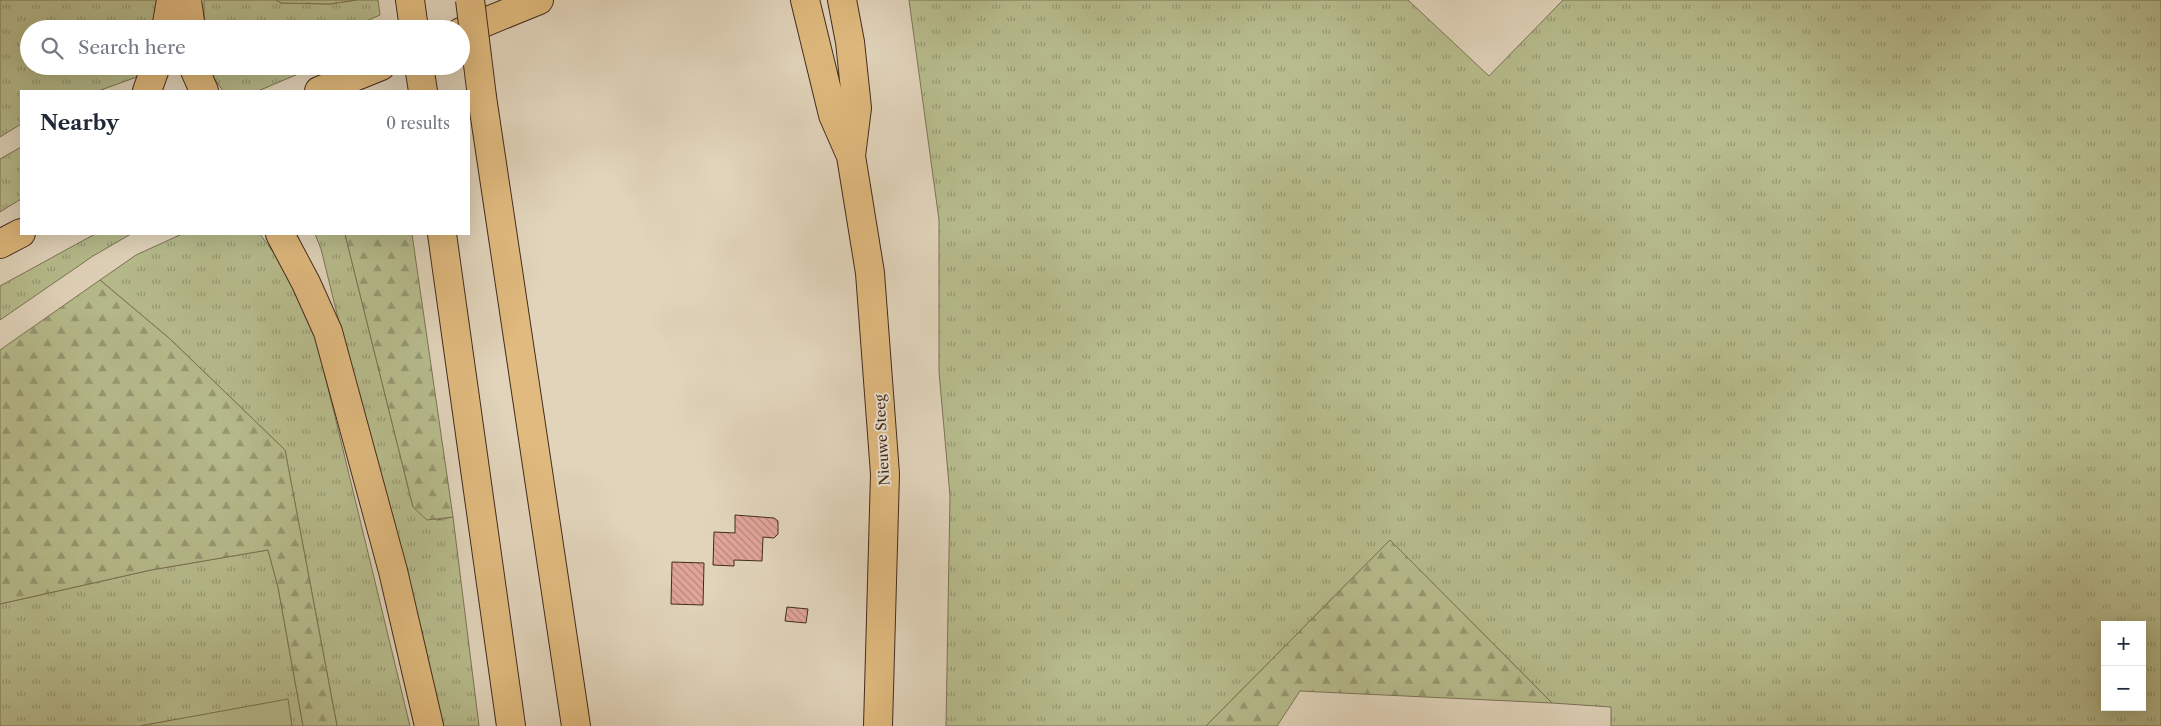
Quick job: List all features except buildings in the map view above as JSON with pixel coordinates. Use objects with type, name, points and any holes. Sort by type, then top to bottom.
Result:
[{"type":"main road","points":[[168,20],[171,0]]},
{"type":"main road","points":[[187,0],[190,20]]},
{"type":"main road","points":[[410,0],[413,20]]},
{"type":"main road","points":[[470,0],[482,96],[576,726]]},
{"type":"main road","points":[[470,28],[539,0]]},
{"type":"main road","name":"Nieuwe Steeg","points":[[805,0],[833,115],[851,156],[870,273],[885,474],[878,726]]},
{"type":"main road","name":"Nieuwe Steeg","points":[[842,0],[850,42],[858,108],[851,156]]},
{"type":"main road","points":[[147,90],[153,75]]},
{"type":"main road","points":[[197,75],[204,90]]},
{"type":"main road","points":[[321,90],[359,75]]},
{"type":"main road","points":[[420,75],[423,90]]},
{"type":"main road","points":[[0,244],[20,234]]},
{"type":"main road","points":[[281,235],[306,283],[328,332],[393,571],[429,726]]},
{"type":"main road","points":[[442,235],[511,726]]},
{"type":"green space","points":[[0,0],[163,0],[161,20],[20,20],[20,75],[142,75],[101,90],[20,90],[20,125],[0,137]]},
{"type":"green space","points":[[204,0],[276,0],[281,3],[330,4],[356,0],[378,0],[380,15],[369,20],[204,20]]},
{"type":"green space","points":[[276,0],[356,0],[330,4],[281,3]]},
{"type":"green space","points":[[909,0],[1408,0],[1489,76],[1563,0],[2161,0],[2161,726],[1611,726],[1611,707],[1552,703],[1390,540],[1206,726],[946,726],[950,496],[939,372],[939,220]]},
{"type":"green space","points":[[212,75],[296,75],[260,90],[222,90]]},
{"type":"green space","points":[[20,148],[20,200],[0,212],[0,159]]},
{"type":"green space","points":[[93,235],[129,235],[93,256],[0,320],[0,286]]},
{"type":"green space","points":[[180,235],[261,235],[306,297],[410,726],[337,726],[285,450],[170,339],[100,280],[136,255]]},
{"type":"green space","points":[[315,235],[345,235],[413,507],[437,520],[453,517],[479,726],[439,726],[321,249]]},
{"type":"green space","points":[[345,235],[412,235],[453,517],[427,520],[413,507]]},
{"type":"green space","points":[[100,280],[170,339],[285,450],[337,726],[303,726],[278,587],[268,550],[151,570],[0,604],[0,350]]},
{"type":"green space","points":[[1390,540],[1552,703],[1300,691],[1277,726],[1206,726]]},
{"type":"green space","points":[[268,550],[278,587],[303,726],[292,726],[287,700],[140,726],[0,726],[0,604],[151,570]]},
{"type":"green space","points":[[288,699],[292,726],[140,726]]}]
